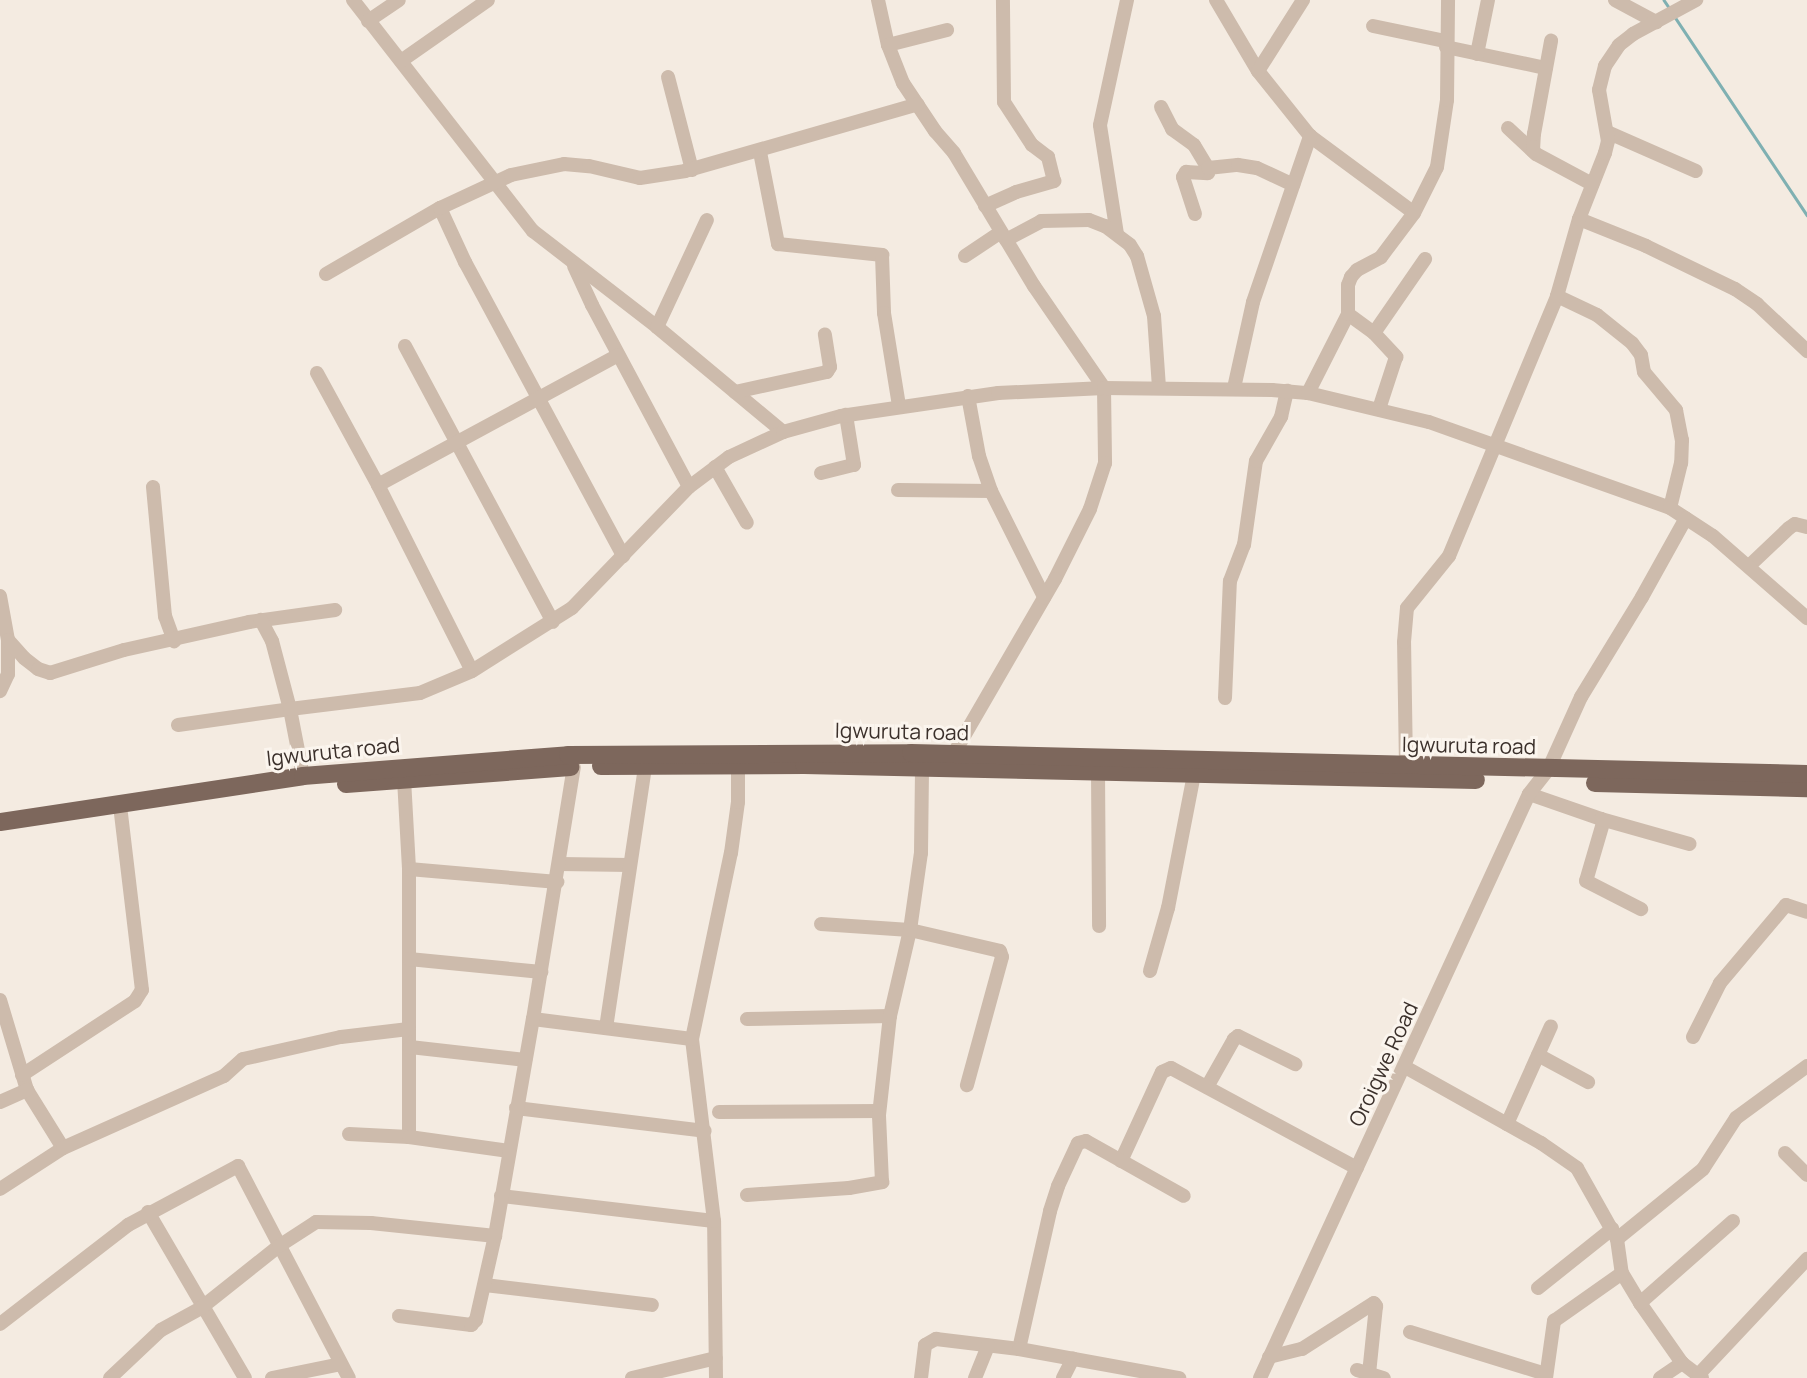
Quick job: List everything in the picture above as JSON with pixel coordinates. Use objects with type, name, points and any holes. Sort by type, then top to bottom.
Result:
[{"type":"main road","name":"Igwuruta road","points":[[0,822],[303,776],[568,755],[807,759],[953,755],[1406,766],[1538,782],[1807,774]]},
{"type":"main road","name":"Igwuruta road","points":[[0,834],[121,813],[299,788],[574,767],[738,764],[807,759],[922,767],[1807,788]]},
{"type":"street","points":[[353,0],[533,231],[657,327],[783,432]]},
{"type":"street","points":[[368,21],[399,0]]},
{"type":"street","points":[[401,61],[488,0]]},
{"type":"street","points":[[878,0],[888,45],[903,83],[935,131],[954,153],[1003,236],[1104,388],[1104,472],[1074,545],[953,755]]},
{"type":"street","points":[[985,206],[1016,192],[1054,181],[1048,157],[1032,145],[1004,102],[1003,0]]},
{"type":"street","points":[[1118,234],[1100,125],[1127,0]]},
{"type":"street","points":[[1216,0],[1258,71],[1310,136],[1414,213]]},
{"type":"street","points":[[1258,71],[1303,0]]},
{"type":"street","points":[[1308,393],[1348,314],[1348,285],[1351,277],[1357,270],[1378,260],[1414,213],[1434,176],[1447,100],[1448,0]]},
{"type":"street","points":[[1477,54],[1488,0]]},
{"type":"street","points":[[1615,0],[1660,20]]},
{"type":"street","points":[[1406,766],[1404,642],[1407,608],[1449,556],[1557,296],[1579,219],[1605,153],[1607,132],[1599,90],[1605,66],[1619,46],[1696,0]]},
{"type":"street","points":[[1373,26],[1477,54],[1546,68]]},
{"type":"street","points":[[888,45],[947,30]]},
{"type":"street","points":[[1533,151],[1551,41]]},
{"type":"street","points":[[668,77],[692,170]]},
{"type":"street","points":[[326,274],[440,208],[496,181],[522,172],[565,164],[589,166],[640,178],[692,170],[918,104]]},
{"type":"street","points":[[1161,107],[1172,129],[1194,145],[1208,168],[1208,173],[1183,174],[1195,215]]},
{"type":"street","points":[[1508,128],[1533,151],[1592,184]]},
{"type":"street","points":[[1607,132],[1696,171]]},
{"type":"street","points":[[1234,388],[1253,302],[1310,136]]},
{"type":"street","points":[[760,152],[778,244],[882,255],[884,313],[899,406]]},
{"type":"street","points":[[1208,168],[1249,166],[1293,185]]},
{"type":"street","points":[[440,208],[538,399],[623,556]]},
{"type":"street","points":[[1579,219],[1646,246],[1735,289],[1756,304],[1807,351]]},
{"type":"street","points":[[657,327],[707,220]]},
{"type":"street","points":[[965,256],[1003,236],[1045,220],[1089,220],[1118,234],[1136,252],[1150,297],[1159,388]]},
{"type":"street","points":[[1374,333],[1425,259]]},
{"type":"street","points":[[573,264],[689,487]]},
{"type":"street","points":[[1557,296],[1597,315],[1632,342],[1643,359],[1644,372],[1676,410],[1682,440],[1681,463],[1670,508]]},
{"type":"street","points":[[1348,314],[1374,333],[1396,358],[1379,409]]},
{"type":"street","points":[[735,392],[827,372],[830,366],[825,334]]},
{"type":"street","points":[[405,346],[553,622]]},
{"type":"street","points":[[378,485],[618,355]]},
{"type":"street","points":[[317,373],[378,485],[472,671]]},
{"type":"street","points":[[178,725],[420,693],[472,671],[553,622],[588,594],[689,487],[715,467],[783,432],[846,415],[968,396],[1104,388],[1234,388],[1308,393],[1379,409],[1495,444],[1670,508],[1749,566],[1807,618]]},
{"type":"street","points":[[1225,698],[1230,581],[1244,545],[1256,461],[1281,417],[1287,391]]},
{"type":"street","points":[[968,396],[979,456],[990,491],[1044,597]]},
{"type":"street","points":[[821,473],[854,465],[846,415]]},
{"type":"street","points":[[715,467],[747,523]]},
{"type":"street","points":[[153,487],[165,616],[174,641]]},
{"type":"street","points":[[898,490],[990,491]]},
{"type":"street","name":"Oroigwe Road","points":[[1260,1378],[1538,782],[1581,697],[1643,597],[1686,518]]},
{"type":"street","points":[[1749,566],[1789,528],[1795,524],[1807,527]]},
{"type":"street","points":[[0,596],[8,640],[8,674],[0,691]]},
{"type":"street","points":[[8,640],[24,658],[38,669],[50,673],[124,650],[261,620],[335,610]]},
{"type":"street","points":[[261,620],[272,641],[290,709],[303,776]]},
{"type":"street","points":[[716,1378],[715,1221],[692,1039],[731,853],[738,802],[738,764]]},
{"type":"street","points":[[606,1028],[645,766]]},
{"type":"street","points":[[398,1316],[474,1324],[495,1236],[557,882],[574,767]]},
{"type":"street","points":[[747,1195],[879,1184],[883,1179],[879,1111],[890,1016],[910,930],[921,853],[922,767]]},
{"type":"street","points":[[1098,771],[1099,926]]},
{"type":"street","points":[[1150,971],[1168,908],[1194,774]]},
{"type":"street","points":[[404,779],[409,869],[409,1136]]},
{"type":"street","points":[[1538,782],[1601,819],[1690,844]]},
{"type":"street","points":[[22,1074],[135,1001],[142,990],[121,813]]},
{"type":"street","points":[[1601,819],[1603,823],[1586,881],[1641,909]]},
{"type":"street","points":[[560,864],[630,865]]},
{"type":"street","points":[[409,869],[557,882]]},
{"type":"street","points":[[1693,1037],[1720,983],[1786,905],[1807,912]]},
{"type":"street","points":[[821,924],[910,930],[1002,953],[967,1085]]},
{"type":"street","points":[[409,958],[541,972]]},
{"type":"street","points":[[0,1000],[27,1090],[63,1148]]},
{"type":"street","points":[[747,1019],[890,1016]]},
{"type":"street","points":[[533,1019],[692,1039]]},
{"type":"street","points":[[1507,1124],[1551,1026]]},
{"type":"street","points":[[0,1189],[63,1148],[224,1076],[243,1059],[341,1037],[409,1029]]},
{"type":"street","points":[[1207,1087],[1238,1036],[1295,1064]]},
{"type":"street","points":[[410,1047],[525,1060]]},
{"type":"street","points":[[1538,1055],[1588,1082]]},
{"type":"street","points":[[1405,1066],[1561,1155],[1577,1168],[1614,1234],[1622,1273],[1682,1363],[1701,1376],[1805,1266]]},
{"type":"street","points":[[1538,1288],[1703,1169],[1731,1123],[1807,1066]]},
{"type":"street","points":[[1121,1161],[1166,1069],[1207,1087],[1357,1168]]},
{"type":"street","points":[[0,1102],[27,1090]]},
{"type":"street","points":[[516,1108],[705,1131]]},
{"type":"street","points":[[719,1111],[879,1111]]},
{"type":"street","points":[[349,1134],[409,1136],[509,1151]]},
{"type":"street","points":[[1018,1349],[1050,1211],[1077,1143],[1086,1141],[1184,1196]]},
{"type":"street","points":[[1785,1153],[1807,1175]]},
{"type":"street","points":[[0,1324],[108,1238],[148,1212],[238,1166],[349,1378]]},
{"type":"street","points":[[501,1196],[715,1221]]},
{"type":"street","points":[[148,1212],[201,1308],[245,1378]]},
{"type":"street","points":[[1640,1303],[1733,1221]]},
{"type":"street","points":[[117,1376],[161,1330],[201,1308],[279,1246],[316,1222],[371,1223],[495,1236]]},
{"type":"street","points":[[1410,1332],[1546,1376],[1555,1321],[1622,1273]]},
{"type":"street","points":[[485,1285],[652,1305]]},
{"type":"street","points":[[1269,1357],[1302,1349],[1374,1303],[1376,1306],[1370,1374]]},
{"type":"street","points":[[920,1378],[925,1345],[930,1340],[1018,1349],[1179,1378]]},
{"type":"street","points":[[975,1378],[988,1345]]},
{"type":"street","points":[[632,1378],[716,1358]]},
{"type":"street","points":[[1063,1378],[1073,1358]]},
{"type":"street","points":[[1660,1378],[1682,1363]]},
{"type":"street","points":[[272,1378],[341,1364]]},
{"type":"waterway","points":[[1664,0],[1670,9]]},
{"type":"waterway","points":[[1675,17],[1807,215]]}]
